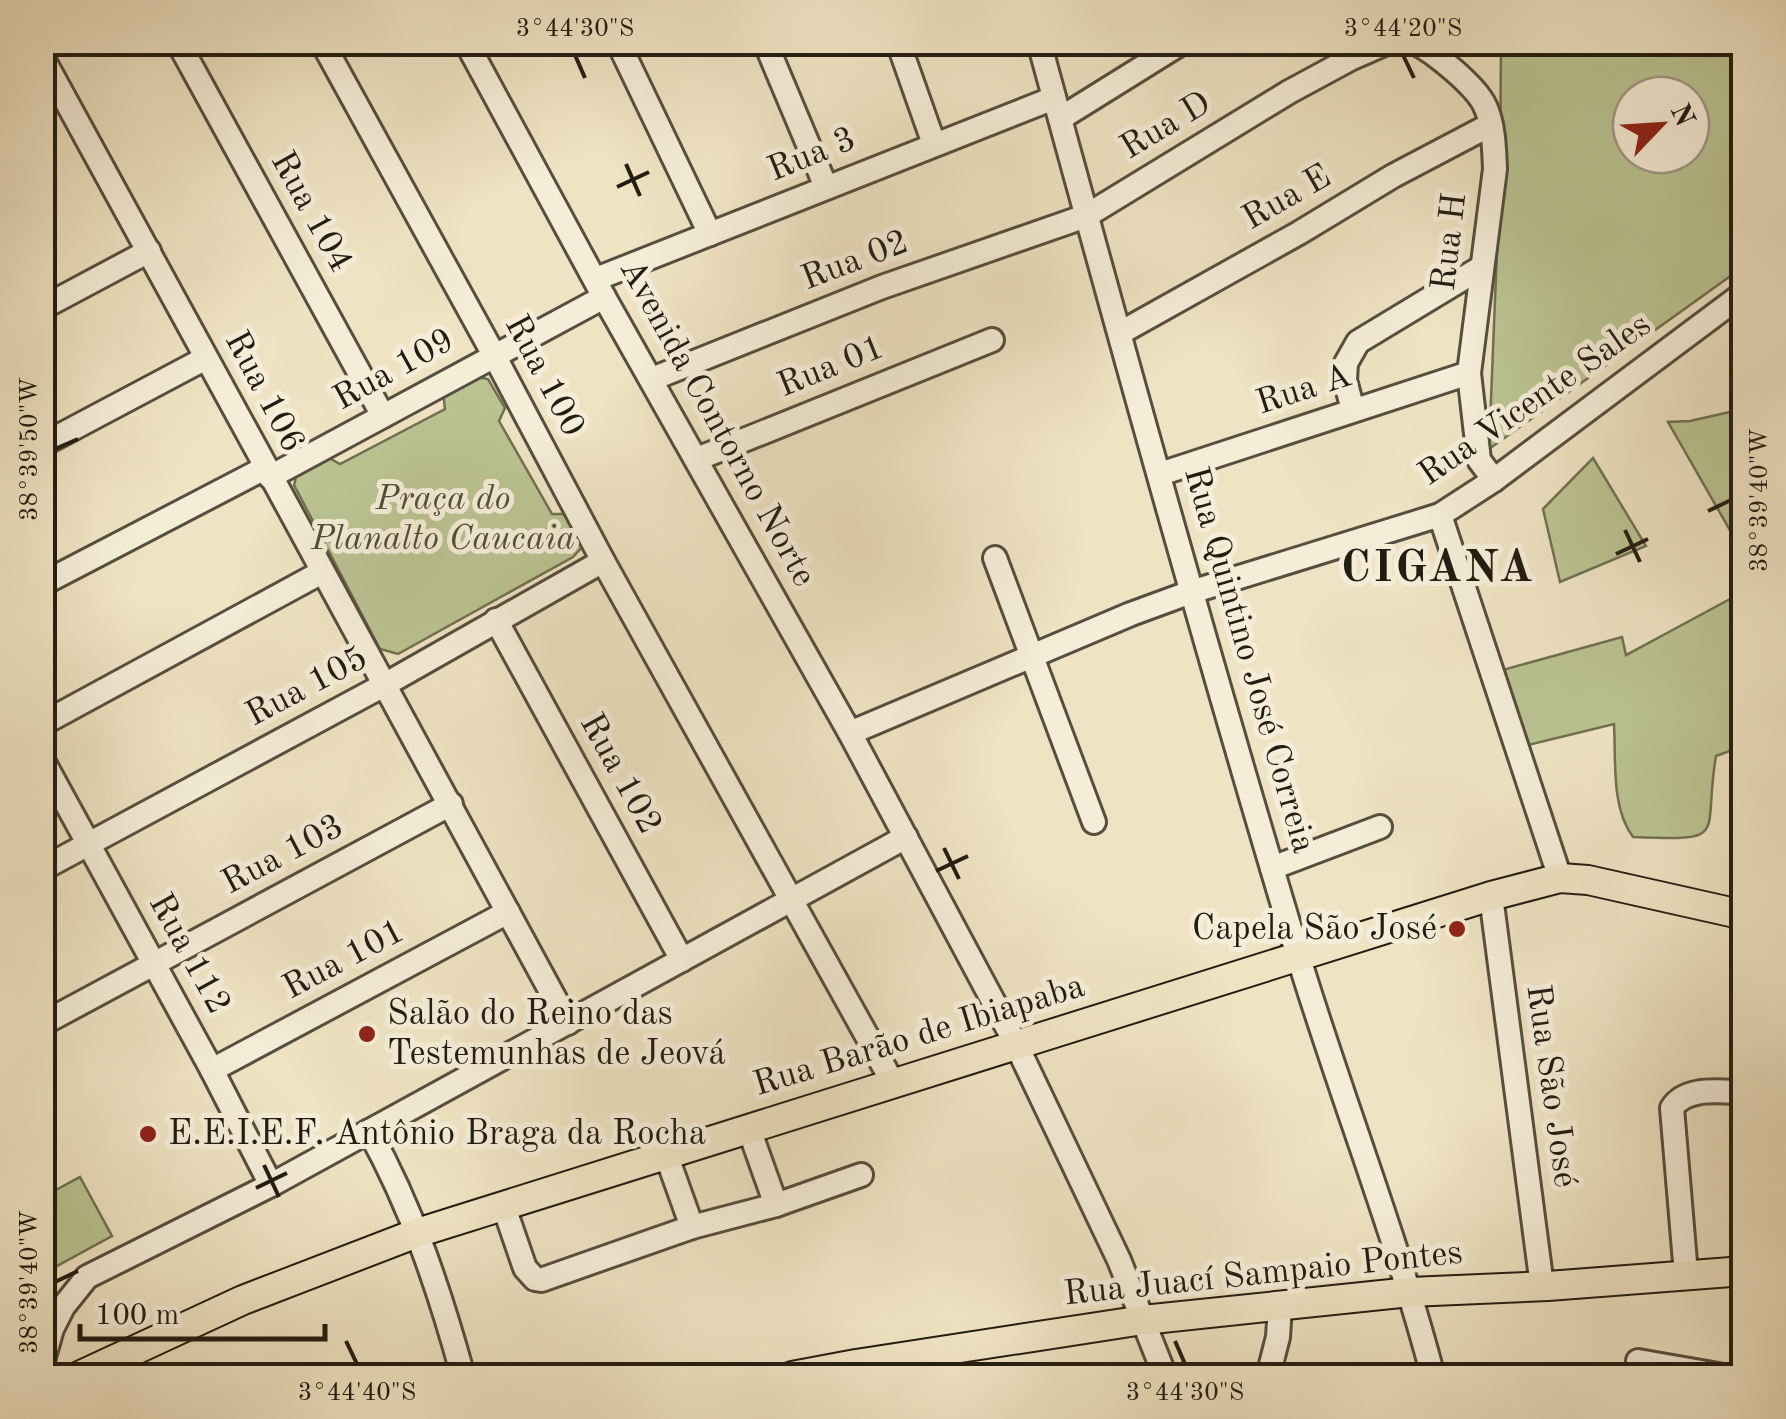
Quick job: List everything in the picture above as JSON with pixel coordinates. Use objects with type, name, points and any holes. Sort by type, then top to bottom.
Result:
[{"type":"main road","name":"Rua Barão de Ibiapaba","points":[[78,1376],[243,1300],[417,1233],[1490,896],[1560,878],[1588,880],[1744,916]]},
{"type":"main road","name":"Rua Juací Sampaio Pontes","points":[[792,1376],[1143,1320],[1410,1292],[1744,1271]]},
{"type":"street","name":"Rua 104","points":[[178,42],[383,416]]},
{"type":"street","name":"Rua 100","points":[[322,42],[603,561],[893,1083]]},
{"type":"street","name":"Avenida Contorno Norte","points":[[466,42],[850,733],[1016,1044],[1119,1260],[1165,1376]]},
{"type":"street","points":[[618,42],[710,234]]},
{"type":"street","points":[[765,42],[826,187]]},
{"type":"street","points":[[898,42],[934,144]]},
{"type":"street","name":"Rua Quintino José Correia","points":[[1039,42],[1191,592],[1298,957],[1410,1292],[1432,1376]]},
{"type":"street","name":"Rua 3","points":[[600,288],[710,234],[934,144],[1058,108],[1184,42]]},
{"type":"street","name":"Rua D","points":[[1086,216],[1289,92],[1350,58],[1389,42]]},
{"type":"street","name":"Rua H","points":[[1414,42],[1474,90],[1485,106],[1490,125],[1495,170],[1470,373],[1479,460],[1494,480]]},
{"type":"street","name":"Rua 106","points":[[42,57],[568,1023]]},
{"type":"street","name":"Rua E","points":[[1120,333],[1393,176],[1490,125]]},
{"type":"street","name":"Rua 02","points":[[652,379],[882,287],[1086,216]]},
{"type":"street","points":[[42,308],[149,251]]},
{"type":"street","points":[[1353,410],[1346,363],[1358,342],[1482,267]]},
{"type":"street","name":"Rua 109","points":[[42,584],[383,416],[494,355],[600,288]]},
{"type":"street","name":"Rua Vicente Sales","points":[[850,733],[1191,592],[1440,515],[1494,480],[1744,292]]},
{"type":"street","name":"Rua 01","points":[[696,460],[992,340]]},
{"type":"street","points":[[42,445],[206,358]]},
{"type":"street","name":"Rua A","points":[[1160,474],[1470,373]]},
{"type":"street","points":[[1440,515],[1560,878]]},
{"type":"street","points":[[995,558],[1094,822]]},
{"type":"street","name":"Rua 105","points":[[42,869],[386,684],[603,561]]},
{"type":"street","points":[[42,724],[322,572]]},
{"type":"street","name":"Rua 102","points":[[496,620],[682,960]]},
{"type":"street","name":"Rua 112","points":[[42,758],[271,1186]]},
{"type":"street","name":"Rua 103","points":[[42,1024],[451,804]]},
{"type":"street","points":[[1272,868],[1380,827]]},
{"type":"street","points":[[42,1364],[63,1307],[87,1277],[271,1186],[906,837]]},
{"type":"street","name":"Rua São José","points":[[1490,896],[1542,1286]]},
{"type":"street","name":"Rua 101","points":[[212,1070],[508,912]]},
{"type":"street","points":[[1686,1274],[1672,1108],[1676,1100],[1691,1093],[1744,1092]]},
{"type":"street","points":[[749,1128],[776,1205]]},
{"type":"street","points":[[369,1131],[396,1180],[417,1233],[463,1376]]},
{"type":"street","points":[[667,1157],[692,1227]]},
{"type":"street","points":[[504,1207],[534,1280],[861,1175]]},
{"type":"street","points":[[1268,1376],[1278,1337],[1280,1306]]},
{"type":"street","points":[[1638,1361],[1724,1376]]},
{"type":"green space","points":[[1501,43],[1743,43],[1743,267],[1489,449]]},
{"type":"green space","name":"Praça do Planalto Caucaia","points":[[472,376],[488,379],[505,408],[499,421],[552,514],[566,514],[583,546],[573,557],[398,654],[380,649],[294,485],[298,469],[324,455],[340,464],[445,409],[443,392]]},
{"type":"green space","points":[[1744,409],[1743,553],[1668,422]]},
{"type":"green space","points":[[1593,458],[1646,546],[1560,582],[1543,509]]},
{"type":"green space","points":[[1743,592],[1743,750],[1716,756],[1710,819],[1699,835],[1633,837],[1618,798],[1614,724],[1524,746],[1499,671],[1622,637],[1626,655]]},
{"type":"green space","points":[[80,1177],[112,1236],[46,1272],[42,1267],[43,1197]]},
{"type":"place","name":"Capela São José","points":[[1457,929]]},
{"type":"place","name":"Salão do Reino das Testemunhas de Jeová","points":[[367,1034]]},
{"type":"place","name":"E.E.I.E.F. Antônio Braga da Rocha","points":[[148,1134]]},
{"type":"district","name":"CIGANA","points":[[1438,569]]}]
